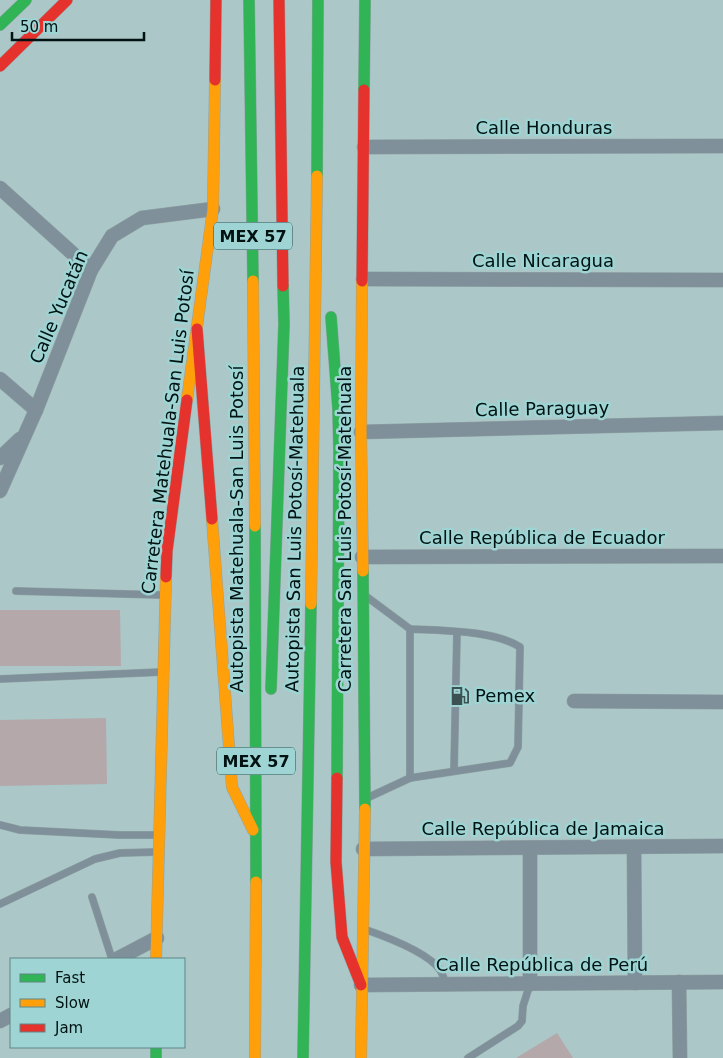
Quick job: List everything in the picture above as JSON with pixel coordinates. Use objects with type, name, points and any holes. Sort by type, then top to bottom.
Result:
[{"type":"main road","points":[[0,25],[26,0]]},
{"type":"main road","points":[[0,66],[67,0]]},
{"type":"main road","name":"Autopista Matehuala-San Luis Potosí","points":[[249,0],[254,326],[255,1058]]},
{"type":"main road","points":[[271,699],[284,324],[279,0]]},
{"type":"main road","name":"Autopista San Luis Potosí-Matehuala","points":[[303,1058],[314,465],[318,0]]},
{"type":"main road","name":"Carretera San Luis Potosí-Matehuala","points":[[361,1058],[360,985],[365,799],[361,432],[365,0]]},
{"type":"main road","name":"Carretera Matehuala-San Luis Potosí","points":[[156,958],[167,551],[213,209],[214,1]]},
{"type":"main road","points":[[318,162],[327,269]]},
{"type":"main road","points":[[330,307],[338,410],[339,451],[336,862],[342,936],[360,985]]},
{"type":"main road","points":[[197,329],[232,787],[256,835]]},
{"type":"main road","points":[[256,810],[267,757]]},
{"type":"street","name":"Calle Honduras","points":[[364,147],[723,146]]},
{"type":"street","points":[[0,188],[92,270]]},
{"type":"street","name":"Calle Yucatán","points":[[0,491],[36,410],[92,270],[112,236],[142,218],[213,209]]},
{"type":"street","name":"Calle Nicaragua","points":[[363,279],[723,280]]},
{"type":"street","points":[[0,379],[36,410]]},
{"type":"street","name":"Calle Paraguay","points":[[361,432],[723,424]]},
{"type":"street","points":[[0,458],[26,433]]},
{"type":"street","name":"Calle República de Ecuador","points":[[362,558],[723,556]]},
{"type":"street","points":[[574,701],[723,702]]},
{"type":"street","name":"Calle República de Jamaica","points":[[363,849],[723,846]]},
{"type":"street","points":[[634,847],[635,983]]},
{"type":"street","points":[[530,848],[530,984]]},
{"type":"street","points":[[119,958],[157,938]]},
{"type":"street","points":[[679,982],[680,1058]]},
{"type":"street","name":"Calle República de Perú","points":[[360,985],[723,982]]},
{"type":"lane","points":[[16,592],[165,595]]},
{"type":"lane","points":[[362,594],[410,629],[457,632],[508,640],[520,647],[518,747],[510,763],[410,778],[365,799]]},
{"type":"lane","points":[[410,629],[410,778]]},
{"type":"lane","points":[[454,770],[457,632]]},
{"type":"lane","points":[[0,679],[163,672]]},
{"type":"lane","points":[[0,825],[20,830],[159,835]]},
{"type":"lane","points":[[0,904],[95,859],[120,853],[158,852]]},
{"type":"lane","points":[[92,896],[112,958]]},
{"type":"lane","points":[[362,928],[391,938],[423,956],[439,969],[446,984]]},
{"type":"lane","points":[[468,1058],[518,1026],[522,1021],[530,984]]},
{"type":"building","points":[[0,610],[120,610],[121,666],[0,666]]},
{"type":"building","points":[[106,718],[107,784],[0,786],[0,720]]},
{"type":"building","points":[[557,1033],[573,1058],[516,1058]]},
{"type":"traffic: fast","points":[[0,25],[26,0]]},
{"type":"traffic: fast","points":[[249,0],[253,281]]},
{"type":"traffic: fast","points":[[317,176],[318,0]]},
{"type":"traffic: fast","points":[[364,90],[365,0]]},
{"type":"traffic: fast","points":[[271,689],[284,324],[283,286]]},
{"type":"traffic: fast","points":[[331,317],[338,409],[339,451],[337,778]]},
{"type":"traffic: fast","points":[[255,526],[256,882]]},
{"type":"traffic: fast","points":[[363,571],[365,809]]},
{"type":"traffic: fast","points":[[303,1058],[311,604]]},
{"type":"traffic: fast","points":[[156,1048],[156,1058]]},
{"type":"traffic: slow","points":[[187,400],[213,209],[215,80]]},
{"type":"traffic: slow","points":[[311,604],[317,176]]},
{"type":"traffic: slow","points":[[253,281],[255,526]]},
{"type":"traffic: slow","points":[[362,281],[361,432],[363,571]]},
{"type":"traffic: slow","points":[[212,519],[232,787],[253,830]]},
{"type":"traffic: slow","points":[[156,958],[166,577]]},
{"type":"traffic: slow","points":[[361,1058],[365,809]]},
{"type":"traffic: slow","points":[[255,1058],[256,882]]},
{"type":"traffic: jam","points":[[0,66],[67,0]]},
{"type":"traffic: jam","points":[[215,80],[216,0]]},
{"type":"traffic: jam","points":[[279,0],[283,286]]},
{"type":"traffic: jam","points":[[362,281],[364,90]]},
{"type":"traffic: jam","points":[[197,329],[212,519]]},
{"type":"traffic: jam","points":[[166,577],[167,551],[187,400]]},
{"type":"traffic: jam","points":[[337,778],[336,862],[342,937],[361,985]]},
{"type":"place","name":"Pemex","points":[[460,696]]}]
